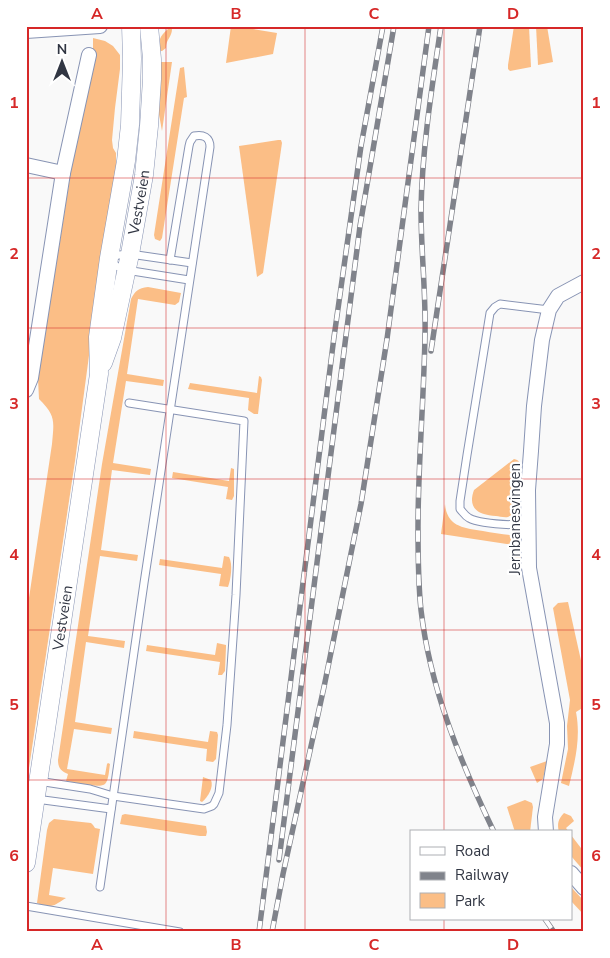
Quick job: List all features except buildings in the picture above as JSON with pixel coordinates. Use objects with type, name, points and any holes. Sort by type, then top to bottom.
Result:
[{"type":"street","points":[[26,31],[100,26]]},
{"type":"street","name":"Vestveien","points":[[26,863],[99,374],[98,337],[128,145],[132,92],[131,26]]},
{"type":"street","name":"Vestveien","points":[[99,374],[112,338],[144,175],[152,79],[149,26]]},
{"type":"street","points":[[26,390],[31,378],[63,173],[89,55]]},
{"type":"street","points":[[26,165],[63,173]]},
{"type":"street","name":"Jernbanesvingen","points":[[546,830],[545,817],[557,744],[557,724],[529,568],[528,490],[534,406],[542,340],[549,310],[558,296],[584,282]]},
{"type":"street","points":[[572,874],[584,888]]},
{"type":"lane","points":[[100,887],[210,147],[209,140],[202,136],[194,136],[190,142],[170,260]]},
{"type":"lane","points":[[189,280],[128,262],[119,255],[109,258],[116,266],[128,262],[170,260],[192,263]]},
{"type":"lane","points":[[529,525],[494,524],[468,518],[460,509],[460,501],[490,313],[494,307],[500,304],[549,310]]},
{"type":"lane","points":[[37,790],[90,790],[113,796],[204,809],[214,804],[219,793],[231,675],[244,421],[129,403]]},
{"type":"lane","points":[[37,790],[111,809]]},
{"type":"lane","points":[[26,906],[180,932]]},
{"type":"green space","points":[[231,26],[248,28],[248,26],[253,26],[253,29],[277,33],[273,54],[226,63]]},
{"type":"green space","points":[[514,26],[529,26],[531,67],[510,71],[508,65]]},
{"type":"green space","points":[[536,26],[547,26],[553,62],[538,65]]},
{"type":"green space","points":[[168,29],[172,29],[172,32],[166,48],[158,51],[160,39]]},
{"type":"green space","points":[[93,38],[105,41],[113,46],[120,55],[112,140],[116,153],[116,184],[90,348],[26,788],[26,618],[53,430],[53,419],[39,399],[38,379],[71,171],[93,55]]},
{"type":"green space","points":[[158,62],[172,62],[162,131],[158,109]]},
{"type":"green space","points":[[184,67],[187,97],[184,98],[160,241],[155,239],[154,235],[180,68]]},
{"type":"green space","points":[[281,140],[282,143],[263,273],[257,277],[239,146]]},
{"type":"green space","points":[[148,287],[181,293],[179,302],[175,305],[138,299],[127,374],[164,380],[163,386],[126,381],[113,463],[151,469],[150,475],[112,470],[101,550],[138,555],[137,561],[100,556],[88,636],[125,641],[124,648],[86,642],[75,722],[112,728],[111,734],[74,729],[67,769],[105,775],[107,764],[110,764],[105,784],[93,786],[66,781],[68,774],[60,769],[58,760],[102,464],[131,299],[137,290]]},
{"type":"green space","points":[[259,376],[262,380],[258,414],[248,410],[249,398],[188,389],[190,383],[257,393]]},
{"type":"green space","points":[[514,459],[520,465],[520,492],[517,509],[508,517],[484,514],[476,510],[472,502],[474,490]]},
{"type":"green space","points":[[231,468],[234,469],[234,496],[232,500],[226,499],[228,487],[172,478],[173,472],[229,481]]},
{"type":"green space","points":[[445,504],[449,517],[458,525],[469,529],[514,537],[520,546],[521,561],[515,561],[514,545],[441,534]]},
{"type":"green space","points":[[224,556],[229,557],[231,564],[231,576],[228,587],[219,586],[221,574],[159,565],[160,559],[222,568]]},
{"type":"green space","points":[[568,602],[584,674],[584,707],[576,712],[578,740],[569,786],[561,783],[568,749],[567,726],[570,700],[553,608],[558,603]]},
{"type":"green space","points":[[217,643],[226,645],[225,671],[222,675],[218,675],[220,662],[146,651],[147,645],[215,655]]},
{"type":"green space","points":[[134,731],[208,742],[210,731],[217,732],[216,759],[213,762],[206,761],[207,749],[133,738]]},
{"type":"green space","points":[[547,761],[543,779],[537,783],[530,767]]},
{"type":"green space","points":[[203,777],[211,780],[212,786],[202,802],[200,801]]},
{"type":"green space","points":[[525,800],[532,803],[530,830],[514,830],[507,807]]},
{"type":"green space","points":[[564,813],[571,816],[574,821],[566,828],[568,830],[559,830],[560,817]]},
{"type":"green space","points":[[122,815],[206,826],[207,832],[206,836],[200,836],[120,824]]},
{"type":"green space","points":[[54,819],[91,823],[95,828],[100,829],[93,874],[53,868],[49,895],[66,898],[55,905],[46,906],[37,903],[47,830],[49,823]]},
{"type":"green space","points":[[572,836],[584,852],[584,871],[572,857]]},
{"type":"green space","points":[[572,888],[584,901],[584,915],[572,902]]},
{"type":"railway","points":[[259,932],[334,337],[361,146],[383,26]]},
{"type":"railway","points":[[279,860],[360,226],[394,26]]},
{"type":"railway","points":[[272,932],[361,504],[387,339],[429,26]]},
{"type":"railway","points":[[441,26],[428,118],[421,210],[425,319],[418,503],[419,589],[425,639],[439,696],[458,751],[493,830]]},
{"type":"railway","points":[[431,351],[480,26]]},
{"type":"railway","points":[[546,920],[554,932]]}]
